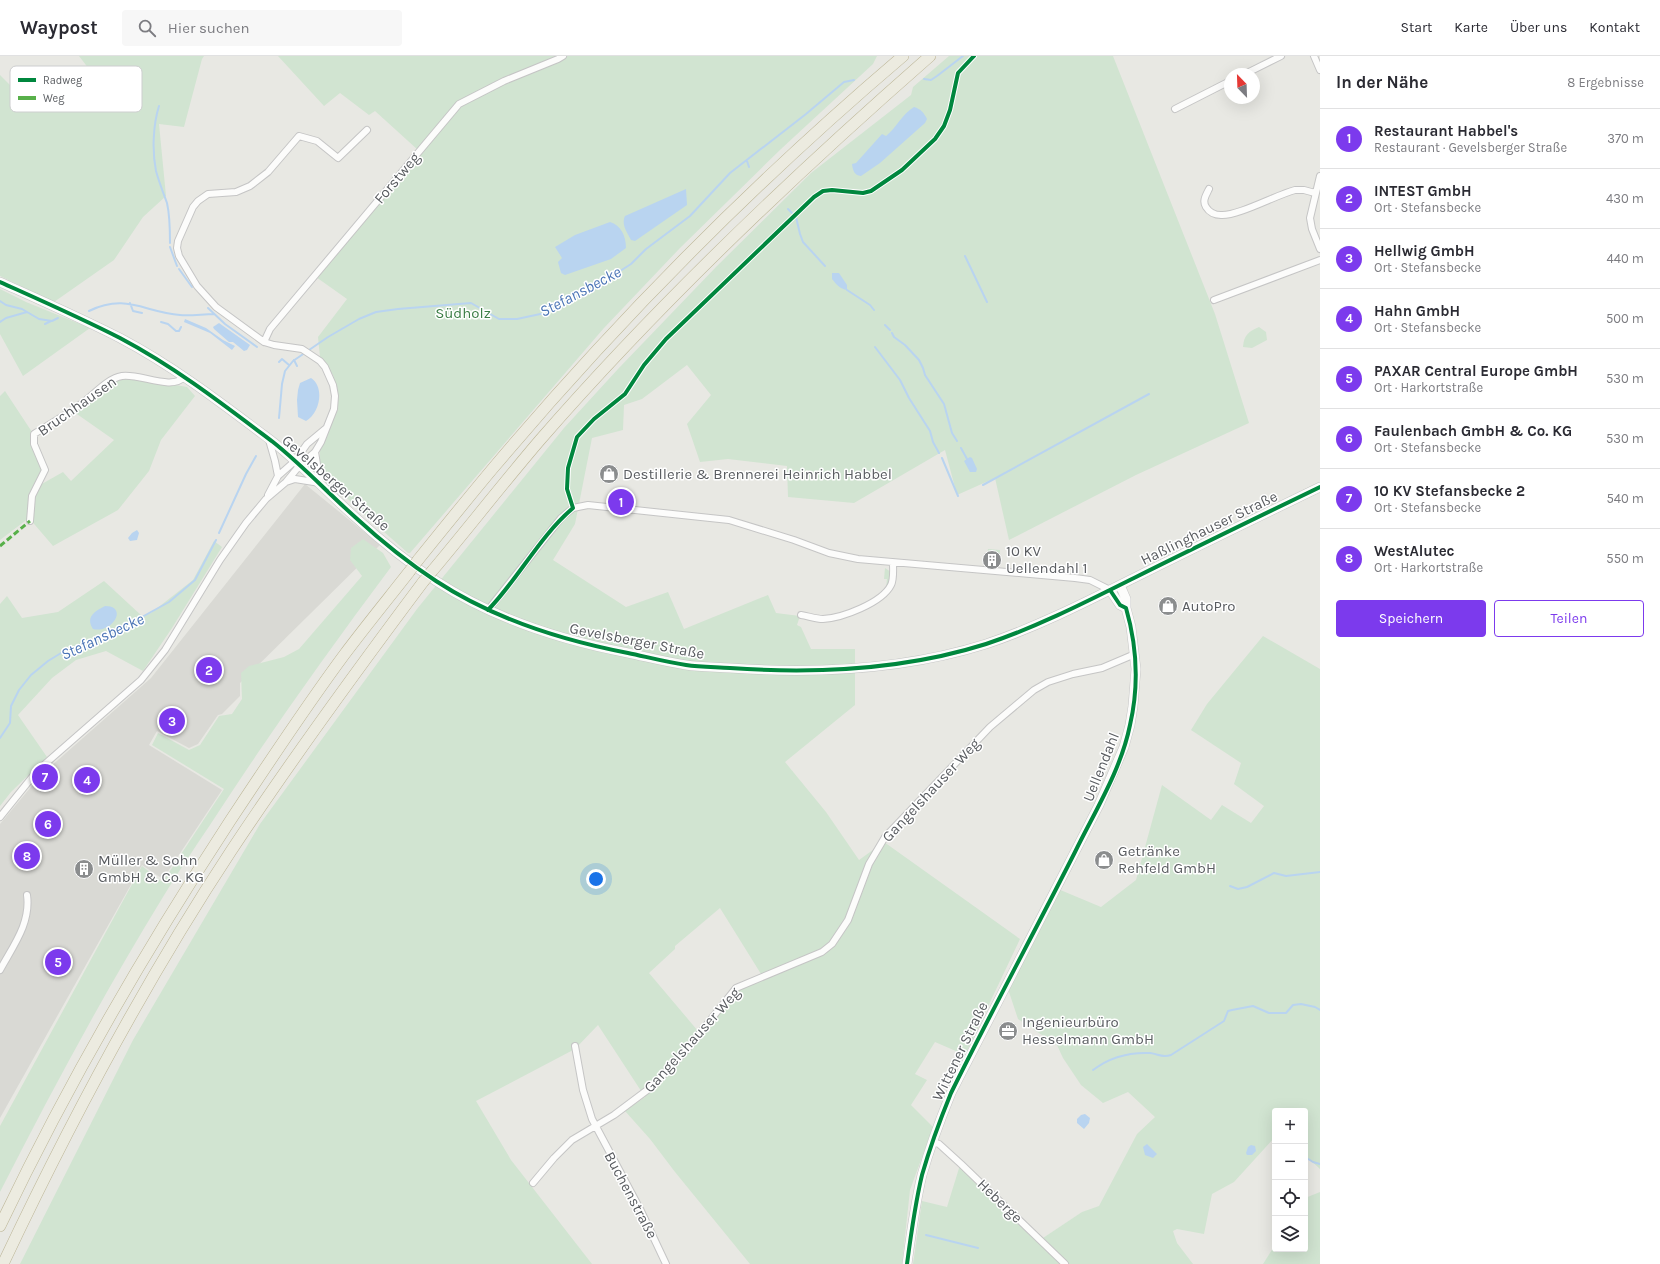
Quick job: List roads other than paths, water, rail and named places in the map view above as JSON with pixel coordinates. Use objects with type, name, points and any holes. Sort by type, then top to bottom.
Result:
[{"type":"highway","points":[[0,1226],[22,1179],[76,1077],[133,976],[176,905],[291,731],[344,656],[418,560],[533,422],[643,302],[738,206],[866,87],[902,56]]},
{"type":"highway","points":[[2,1264],[37,1191],[76,1116],[159,968],[230,852],[312,732],[423,582],[541,439],[655,315],[748,222],[828,146],[930,56]]},
{"type":"main road","name":"Gevelsberger Straße","points":[[0,282],[123,339],[226,406],[298,463],[358,519],[408,561],[436,581],[488,610],[540,632],[562,639],[588,646],[686,665],[765,671],[825,671],[898,663],[934,657],[979,646],[1018,632],[1110,590]]},
{"type":"main road","name":"Haßlinghauser Straße","points":[[1110,590],[1320,487]]},
{"type":"main road","name":"Uellendahl","points":[[1026,946],[1099,805],[1124,747],[1130,725],[1136,684],[1135,654],[1126,608],[1126,600],[1120,585]]},
{"type":"main road","points":[[1110,590],[1120,605],[1126,608]]},
{"type":"main road","name":"Wittener Straße","points":[[908,1264],[916,1202],[932,1142],[951,1093],[1026,946]]},
{"type":"street","name":"Forstweg","points":[[264,342],[270,329],[460,104],[504,81],[563,56]]},
{"type":"street","points":[[1257,68],[1281,56]]},
{"type":"street","points":[[1316,57],[1320,70]]},
{"type":"street","points":[[1175,109],[1224,84]]},
{"type":"street","points":[[266,500],[278,476],[315,452],[334,409],[333,385],[325,367],[310,354],[302,349],[264,342],[216,307],[197,286],[179,256],[177,248],[178,241],[198,201],[208,194],[236,192],[250,186],[268,172],[299,136],[318,141],[338,158],[367,130]]},
{"type":"street","points":[[1320,176],[1310,218],[1312,230],[1320,249]]},
{"type":"street","points":[[1209,189],[1205,198],[1206,208],[1212,213],[1222,216],[1295,190],[1304,190],[1316,193]]},
{"type":"street","points":[[1214,300],[1320,260]]},
{"type":"street","name":"Bruchhausen","points":[[30,521],[32,496],[45,470],[34,444],[34,434],[81,404],[112,379],[122,376],[136,376],[171,383],[182,381],[184,378]]},
{"type":"street","points":[[0,817],[37,771],[141,680],[165,650],[228,548],[266,500],[286,482],[298,463],[307,444],[326,428]]},
{"type":"street","points":[[269,440],[278,476]]},
{"type":"street","points":[[286,482],[295,479],[320,483],[315,452]]},
{"type":"street","points":[[488,610],[561,518],[573,508],[584,505],[730,520],[794,540],[829,553],[858,559],[1075,578],[1090,580],[1110,590]]},
{"type":"street","points":[[801,615],[821,619],[832,618],[846,615],[871,603],[884,594],[892,584],[893,563]]},
{"type":"street","name":"Gangelshauser Weg","points":[[533,1183],[569,1143],[614,1115],[654,1085],[688,1048],[736,988],[822,952],[832,944],[848,920],[870,864],[885,837],[990,727],[1034,690],[1048,682],[1073,674],[1102,668],[1135,654]]},
{"type":"street","points":[[0,970],[24,925],[28,904],[27,895]]},
{"type":"street","points":[[575,1046],[583,1090],[596,1126]]},
{"type":"street","name":"Buchenstraße","points":[[596,1126],[641,1211],[666,1264]]},
{"type":"street","name":"Heberge","points":[[932,1142],[939,1144],[961,1164],[1065,1264]]},
{"type":"water","points":[[914,107],[925,115],[927,119],[925,123],[880,163],[861,176],[855,174],[852,164],[856,163],[882,134],[886,136],[906,113]]},
{"type":"water","points":[[686,189],[687,205],[635,241],[631,240],[624,225],[625,216]]},
{"type":"water","points":[[610,222],[614,223],[620,228],[625,239],[626,248],[611,259],[565,275],[561,273],[558,262],[562,258],[555,247],[575,235]]},
{"type":"water","points":[[832,273],[839,273],[847,285],[847,290],[835,283],[832,279]]},
{"type":"water","points":[[185,319],[206,328],[223,340],[235,346],[232,350],[210,333],[184,322]]},
{"type":"water","points":[[219,323],[250,345],[247,350],[244,351],[233,342],[229,342],[214,329],[213,327]]},
{"type":"water","points":[[311,378],[318,387],[319,400],[315,412],[306,421],[298,417],[298,390],[300,383]]},
{"type":"water","points":[[970,457],[972,458],[977,469],[976,472],[970,472],[964,461]]},
{"type":"water","points":[[137,530],[139,533],[137,540],[130,541],[128,538]]},
{"type":"water","points":[[105,606],[112,607],[116,610],[117,615],[115,619],[106,628],[93,629],[90,621],[92,615]]},
{"type":"water","points":[[1085,1114],[1090,1118],[1089,1123],[1084,1129],[1077,1123],[1077,1119],[1081,1115]]},
{"type":"water","points":[[1147,1144],[1157,1154],[1153,1158],[1145,1155],[1143,1147]]},
{"type":"water","points":[[1251,1145],[1255,1146],[1256,1151],[1252,1155],[1247,1155],[1246,1153],[1248,1147]]},
{"type":"waterway","name":"Stefansbecke","points":[[924,79],[931,80],[963,56]]},
{"type":"waterway","name":"Stefansbecke","points":[[279,418],[282,384],[285,371],[293,361],[328,337],[359,319],[376,312],[471,303],[499,319],[517,319],[545,313],[573,298],[594,283],[617,273],[631,264],[646,249],[690,216],[730,173],[806,114],[844,82],[854,80]]},
{"type":"waterway","points":[[159,106],[154,130],[154,155],[156,171],[168,208],[170,243]]},
{"type":"waterway","name":"Stefansbecke","points":[[747,161],[749,167]]},
{"type":"waterway","points":[[788,209],[792,213]]},
{"type":"waterway","points":[[796,217],[803,242],[825,266]]},
{"type":"waterway","points":[[170,247],[177,266]]},
{"type":"waterway","points":[[965,256],[987,302]]},
{"type":"waterway","points":[[179,269],[192,287]]},
{"type":"waterway","points":[[847,290],[870,305],[874,310]]},
{"type":"waterway","points":[[0,301],[6,305],[22,309],[39,319],[52,321],[58,318]]},
{"type":"waterway","points":[[130,303],[133,311],[142,313]]},
{"type":"waterway","points":[[89,311],[102,306],[125,304],[180,315],[214,314]]},
{"type":"waterway","points":[[208,308],[225,324],[257,347]]},
{"type":"waterway","points":[[0,322],[6,318],[27,312]]},
{"type":"waterway","points":[[45,324],[51,321]]},
{"type":"waterway","points":[[161,322],[168,324],[176,331],[179,331],[181,327]]},
{"type":"waterway","points":[[885,325],[890,330]]},
{"type":"waterway","points":[[892,333],[894,337],[905,345],[919,360],[925,375],[944,404],[952,433],[957,441]]},
{"type":"waterway","points":[[875,347],[900,380],[909,398],[930,431],[933,442],[939,453]]},
{"type":"waterway","points":[[279,362],[282,359],[289,365]]},
{"type":"waterway","name":"Stefansbecke","points":[[294,360],[297,366]]},
{"type":"waterway","points":[[983,485],[1149,394]]},
{"type":"waterway","points":[[961,448],[967,459]]},
{"type":"waterway","name":"Stefansbecke","points":[[219,533],[246,474],[256,456]]},
{"type":"waterway","points":[[942,458],[958,496]]},
{"type":"waterway","name":"Stefansbecke","points":[[0,738],[10,723],[11,706],[19,690],[31,675],[48,661],[66,650],[104,638],[169,602],[195,580],[216,540]]},
{"type":"waterway","points":[[1230,886],[1238,889],[1247,887],[1274,873],[1286,876],[1320,872]]},
{"type":"waterway","points":[[1093,1070],[1099,1065],[1120,1056],[1134,1053],[1150,1053],[1162,1056],[1171,1055],[1224,1021],[1228,1011],[1253,1006],[1269,1013],[1286,1013],[1293,1005],[1301,1004],[1315,1007],[1320,1010]]},
{"type":"waterway","points":[[1308,1159],[1320,1164]]},
{"type":"waterway","points":[[926,1235],[978,1248]]},
{"type":"place","name":"Destillerie & Brennerei Heinrich Habbel","points":[[609,474]]},
{"type":"place","name":"Restaurant Habbel's","points":[[621,502]]},
{"type":"place","name":"10 KV Uellendahl 1","points":[[992,560]]},
{"type":"place","name":"AutoPro","points":[[1168,606]]},
{"type":"place","name":"INTEST GmbH","points":[[209,670]]},
{"type":"place","name":"Hellwig GmbH","points":[[172,721]]},
{"type":"place","name":"10 KV Stefansbecke 2","points":[[45,777]]},
{"type":"place","name":"Hahn GmbH","points":[[87,780]]},
{"type":"place","name":"Faulenbach GmbH & Co. KG","points":[[48,824]]},
{"type":"place","name":"WestAlutec","points":[[27,856]]},
{"type":"place","name":"Getränke Rehfeld GmbH","points":[[1104,860]]},
{"type":"place","name":"Müller & Sohn GmbH & Co. KG","points":[[84,869]]},
{"type":"place","name":"PAXAR Central Europe GmbH","points":[[58,962]]},
{"type":"place","name":"Ingenieurbüro Hesselmann GmbH","points":[[1008,1031]]},
{"type":"park label","name":"Südholz","points":[[463,313]]}]
